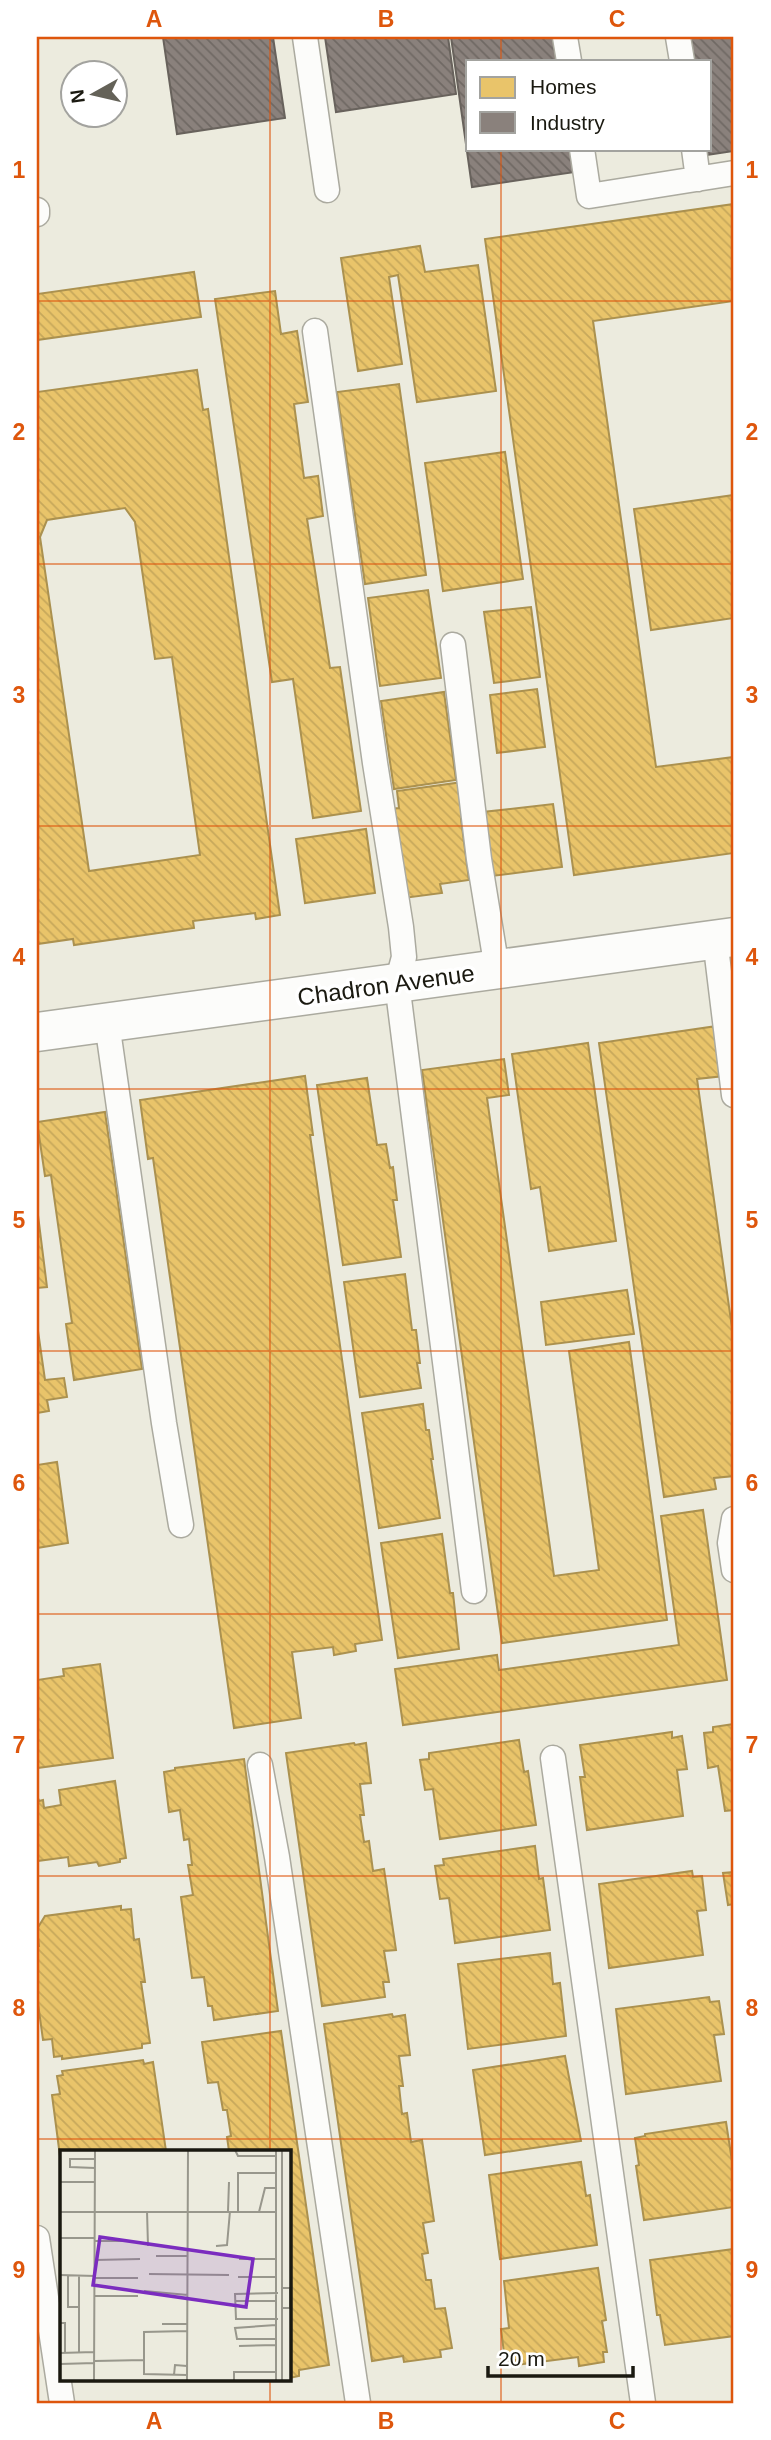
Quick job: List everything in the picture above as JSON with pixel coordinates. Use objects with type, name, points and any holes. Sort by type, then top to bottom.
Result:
[{"type":"street","name":"Chadron Avenue","points":[[37,1032],[725,938]]},
{"type":"lane","points":[[305,37],[327,190]]},
{"type":"lane","points":[[565,37],[569,60]]},
{"type":"lane","points":[[678,37],[682,60]]},
{"type":"lane","points":[[582,150],[589,195],[734,173]]},
{"type":"lane","points":[[694,150],[698,179]]},
{"type":"lane","points":[[315,331],[375,763],[401,928],[404,957],[397,983],[474,1591]]},
{"type":"lane","points":[[453,645],[496,969]]},
{"type":"lane","points":[[725,938],[734,1095]]},
{"type":"lane","points":[[107,1023],[181,1525]]},
{"type":"lane","points":[[734,1519],[730,1543],[734,1570]]},
{"type":"lane","points":[[553,1758],[642,2403]]},
{"type":"lane","points":[[260,1765],[277,1857],[358,2403]]},
{"type":"lane","points":[[37,2238],[62,2403]]},
{"type":"building: Homes","points":[[734,204],[734,301],[593,321],[656,767],[734,757],[734,853],[574,875],[485,239]]},
{"type":"building: Homes","points":[[420,246],[425,272],[478,265],[496,391],[417,402],[398,275],[389,277],[402,364],[358,371],[341,258]]},
{"type":"building: Homes","points":[[194,272],[201,317],[37,340],[37,294]]},
{"type":"building: Homes","points":[[275,291],[281,334],[297,331],[308,402],[294,404],[304,478],[318,476],[323,516],[307,519],[330,668],[340,667],[361,811],[313,818],[293,679],[272,682],[215,299]]},
{"type":"building: Homes","points":[[197,370],[203,410],[208,409],[280,915],[256,919],[255,913],[193,921],[194,928],[74,945],[73,939],[38,944],[37,950],[37,392]],"holes":[[[125,508],[135,522],[155,659],[172,657],[200,855],[89,871],[40,537],[47,520]]]},
{"type":"building: Homes","points":[[399,384],[426,575],[365,584],[337,392]]},
{"type":"building: Homes","points":[[505,452],[523,579],[443,591],[425,463]]},
{"type":"building: Homes","points":[[734,495],[734,618],[651,630],[634,509]]},
{"type":"building: Homes","points":[[428,590],[441,678],[380,686],[368,598]]},
{"type":"building: Homes","points":[[531,607],[540,677],[494,683],[484,612]]},
{"type":"building: Homes","points":[[537,689],[545,747],[497,753],[490,695]]},
{"type":"building: Homes","points":[[444,692],[456,780],[394,789],[381,701]]},
{"type":"building: Homes","points":[[463,782],[468,818],[461,819],[469,880],[440,884],[442,893],[404,898],[390,809],[399,808],[397,791]]},
{"type":"building: Homes","points":[[553,804],[562,867],[492,876],[483,812]]},
{"type":"building: Homes","points":[[366,829],[375,893],[305,903],[296,839]]},
{"type":"building: Homes","points":[[717,1026],[724,1076],[697,1079],[734,1342],[734,1476],[714,1478],[716,1489],[664,1497],[599,1043]]},
{"type":"building: Homes","points":[[588,1043],[616,1241],[549,1251],[540,1187],[531,1189],[512,1054]]},
{"type":"building: Homes","points":[[504,1059],[509,1095],[487,1098],[554,1576],[599,1570],[569,1351],[629,1342],[667,1620],[502,1643],[422,1070]]},
{"type":"building: Homes","points":[[305,1076],[313,1135],[310,1135],[382,1640],[355,1644],[356,1651],[334,1655],[333,1647],[292,1652],[301,1718],[234,1728],[153,1158],[148,1159],[140,1100]]},
{"type":"building: Homes","points":[[367,1078],[377,1145],[386,1144],[390,1168],[393,1167],[397,1200],[393,1200],[401,1257],[343,1265],[317,1085]]},
{"type":"building: Homes","points":[[105,1112],[142,1369],[74,1380],[66,1324],[72,1323],[51,1175],[45,1176],[37,1122]]},
{"type":"building: Homes","points":[[37,1207],[47,1287],[37,1288]]},
{"type":"building: Homes","points":[[405,1274],[412,1330],[416,1330],[421,1388],[360,1397],[344,1282]]},
{"type":"building: Homes","points":[[627,1290],[634,1334],[546,1345],[541,1302]]},
{"type":"building: Homes","points":[[38,1331],[45,1380],[64,1378],[67,1397],[47,1400],[49,1411],[37,1413]]},
{"type":"building: Homes","points":[[423,1404],[440,1518],[379,1528],[362,1413]]},
{"type":"building: Homes","points":[[57,1462],[68,1543],[37,1548],[37,1465]]},
{"type":"building: Homes","points":[[703,1510],[727,1680],[403,1725],[395,1669],[497,1655],[499,1670],[679,1645],[661,1516]]},
{"type":"building: Homes","points":[[442,1534],[450,1593],[453,1593],[459,1649],[398,1658],[381,1543]]},
{"type":"building: Homes","points":[[100,1664],[113,1758],[37,1768],[37,1680],[64,1676],[63,1669]]},
{"type":"building: Homes","points":[[734,1724],[734,1810],[725,1811],[718,1766],[708,1768],[704,1733],[713,1732],[713,1727]]},
{"type":"building: Homes","points":[[672,1732],[672,1738],[682,1736],[687,1769],[677,1770],[683,1816],[587,1830],[580,1777],[585,1777],[580,1745]]},
{"type":"building: Homes","points":[[519,1740],[524,1772],[528,1771],[536,1825],[440,1839],[433,1789],[425,1790],[420,1760],[429,1759],[429,1753]]},
{"type":"building: Homes","points":[[366,1743],[371,1783],[360,1784],[364,1815],[360,1815],[364,1842],[369,1841],[373,1871],[384,1869],[396,1950],[384,1951],[389,1982],[383,1982],[385,1997],[322,2006],[286,1753]]},
{"type":"building: Homes","points":[[244,1759],[278,2011],[214,2020],[212,2006],[208,2006],[204,1977],[192,1978],[181,1897],[193,1895],[188,1865],[192,1865],[189,1839],[184,1840],[180,1810],[169,1812],[164,1772],[175,1768]]},
{"type":"building: Homes","points":[[115,1781],[126,1858],[120,1859],[120,1862],[99,1866],[97,1862],[69,1866],[68,1857],[37,1861],[37,1795],[39,1801],[43,1800],[44,1808],[61,1805],[59,1790]]},
{"type":"building: Homes","points":[[535,1846],[539,1879],[543,1878],[550,1930],[455,1943],[449,1898],[440,1899],[435,1866],[444,1865],[443,1859]]},
{"type":"building: Homes","points":[[692,1871],[693,1877],[702,1876],[706,1910],[697,1911],[703,1955],[609,1968],[599,1884]]},
{"type":"building: Homes","points":[[734,1872],[734,1904],[728,1905],[723,1873]]},
{"type":"building: Homes","points":[[121,1906],[121,1910],[131,1909],[134,1940],[139,1939],[145,1982],[141,1982],[150,2043],[142,2044],[142,2048],[62,2059],[62,2056],[54,2057],[52,2039],[43,2040],[37,1996],[37,1929],[45,1916]]},
{"type":"building: Homes","points":[[550,1953],[553,1984],[560,1983],[566,2036],[468,2049],[458,1964]]},
{"type":"building: Homes","points":[[709,1997],[710,2002],[719,2001],[724,2034],[714,2035],[721,2081],[626,2094],[616,2009]]},
{"type":"building: Homes","points":[[392,2014],[393,2017],[405,2015],[410,2055],[399,2056],[403,2086],[399,2086],[402,2114],[407,2113],[411,2142],[422,2140],[434,2221],[423,2223],[428,2253],[422,2254],[426,2280],[431,2280],[435,2309],[445,2308],[452,2348],[440,2350],[441,2357],[404,2362],[403,2356],[372,2361],[324,2024]]},
{"type":"building: Homes","points":[[281,2031],[329,2365],[299,2370],[299,2376],[290,2378],[290,2150],[229,2150],[227,2137],[231,2136],[227,2110],[223,2110],[218,2082],[208,2083],[202,2042]]},
{"type":"building: Homes","points":[[565,2056],[581,2141],[485,2155],[473,2070]]},
{"type":"building: Homes","points":[[143,2060],[144,2064],[153,2062],[166,2150],[60,2150],[60,2156],[52,2095],[60,2094],[57,2076],[63,2075],[62,2071]]},
{"type":"building: Homes","points":[[726,2122],[734,2174],[734,2207],[644,2220],[635,2138],[645,2134]]},
{"type":"building: Homes","points":[[581,2162],[586,2196],[590,2195],[597,2245],[500,2259],[489,2175]]},
{"type":"building: Homes","points":[[734,2249],[734,2336],[665,2345],[660,2315],[657,2315],[650,2260]]},
{"type":"building: Homes","points":[[598,2268],[606,2320],[602,2321],[607,2352],[603,2352],[604,2362],[579,2366],[578,2357],[515,2365],[515,2360],[505,2361],[501,2329],[509,2328],[504,2281]]},
{"type":"building: Industry","points":[[163,37],[273,37],[285,118],[177,134]]},
{"type":"building: Industry","points":[[325,37],[448,37],[456,94],[336,112]]},
{"type":"building: Industry","points":[[451,37],[556,37],[559,60],[466,60],[466,144]]},
{"type":"building: Industry","points":[[689,37],[734,37],[734,151],[706,155],[705,150],[712,150],[712,60],[693,60]]},
{"type":"building: Industry","points":[[467,150],[572,150],[575,172],[472,187]]}]
